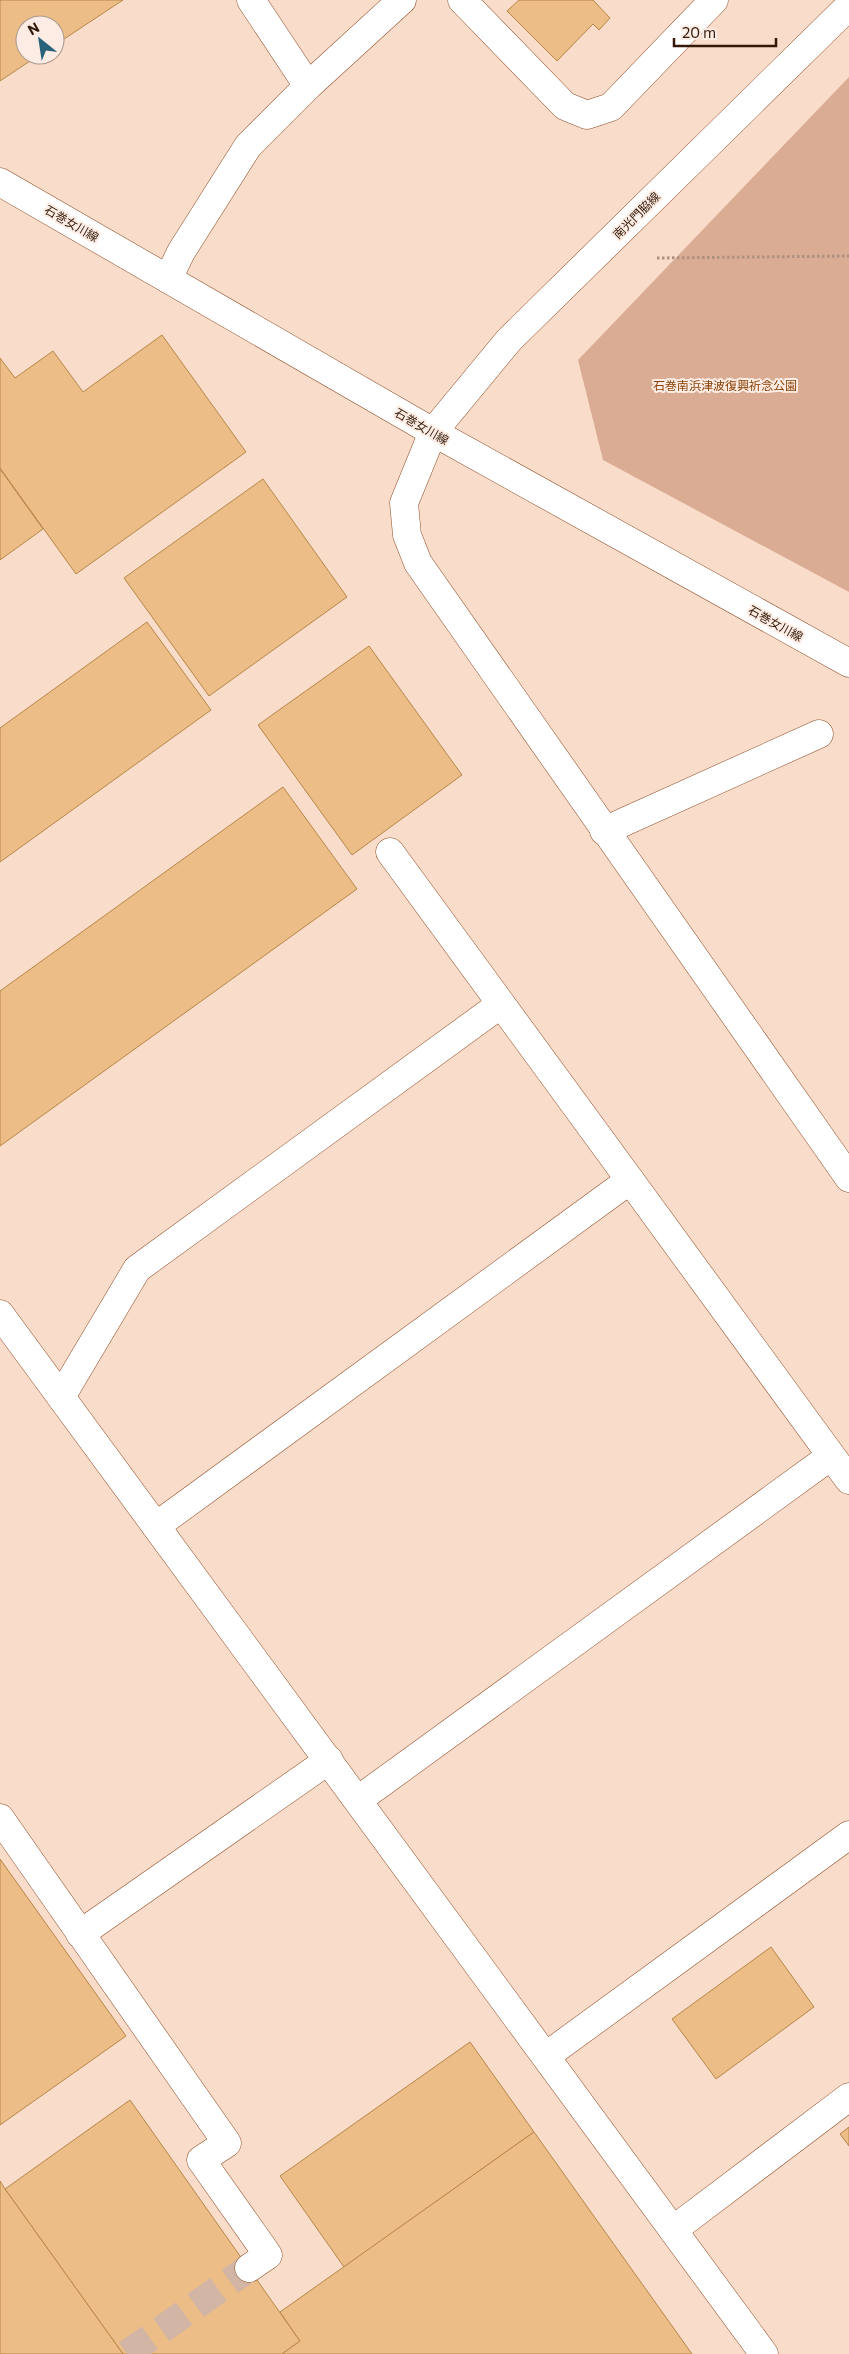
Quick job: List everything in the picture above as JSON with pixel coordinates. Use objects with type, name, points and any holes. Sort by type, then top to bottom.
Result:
[{"type":"street","points":[[251,0],[308,86]]},
{"type":"street","points":[[168,279],[181,252],[248,146],[308,86],[402,0]]},
{"type":"street","points":[[462,0],[565,106],[586,115],[611,107],[714,0]]},
{"type":"street","name":"南光門脇線","points":[[849,6],[509,340],[432,432],[404,503],[407,535],[418,563],[849,1178]]},
{"type":"street","name":"石巻女川線","points":[[0,182],[432,432],[849,663]]},
{"type":"street","points":[[604,831],[819,734]]},
{"type":"street","points":[[390,852],[849,1480]]},
{"type":"street","points":[[61,1397],[137,1269],[501,1004]]},
{"type":"street","points":[[156,1526],[630,1180]]},
{"type":"street","points":[[0,1314],[764,2354]]},
{"type":"street","points":[[358,1800],[831,1456]]},
{"type":"street","points":[[80,1934],[329,1760]]},
{"type":"street","points":[[0,1818],[227,2143],[202,2160],[268,2255],[249,2268]]},
{"type":"street","points":[[546,2056],[849,1835]]},
{"type":"street","points":[[673,2230],[849,2097]]},
{"type":"path","points":[[657,258],[849,256]]},
{"type":"green space","name":"石巻南浜津波復興祈念公園","points":[[849,77],[849,592],[603,460],[578,360]]},
{"type":"building","points":[[0,0],[123,0],[65,38],[65,15],[15,15],[15,65],[24,65],[0,81]]},
{"type":"building","points":[[519,0],[593,0],[610,18],[599,30],[593,24],[557,61],[507,11]]},
{"type":"building","points":[[162,335],[246,452],[76,574],[0,468],[0,358],[15,378],[53,351],[83,392]]},
{"type":"building","points":[[0,469],[43,529],[0,560]]},
{"type":"building","points":[[263,479],[347,597],[209,696],[124,578]]},
{"type":"building","points":[[147,622],[211,710],[0,862],[0,728]]},
{"type":"building","points":[[369,646],[462,775],[352,855],[258,725]]},
{"type":"building","points":[[283,787],[357,889],[0,1146],[0,991]]},
{"type":"building","points":[[0,1859],[126,2036],[0,2125]]},
{"type":"building","points":[[771,1947],[814,2007],[716,2079],[672,2019]]},
{"type":"building","points":[[470,2042],[534,2132],[344,2267],[280,2176]]},
{"type":"building","points":[[130,2100],[300,2341],[282,2354],[123,2354],[5,2189]]},
{"type":"building","points":[[849,2127],[849,2146],[840,2134]]},
{"type":"building","points":[[534,2132],[692,2354],[282,2354],[300,2341],[280,2312]]},
{"type":"building","points":[[0,2181],[5,2189],[123,2354],[0,2354]]},
{"type":"tunnel","points":[[127,2354],[249,2268]]}]
